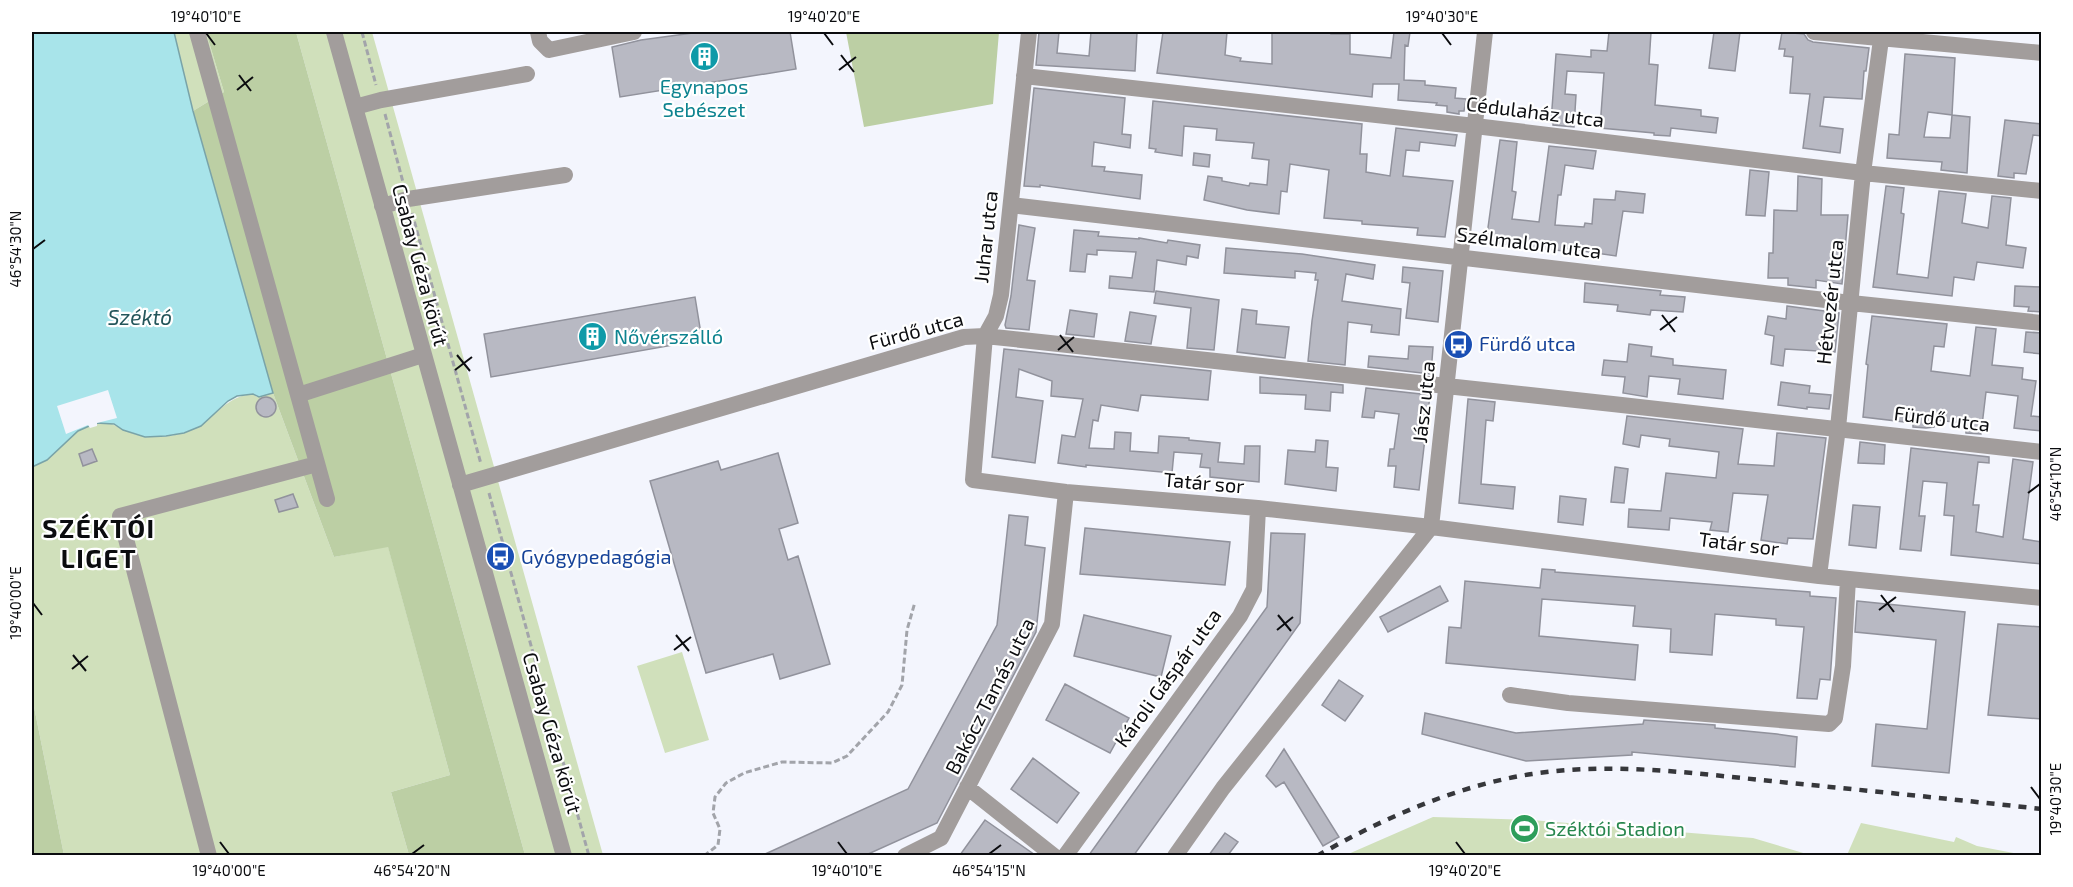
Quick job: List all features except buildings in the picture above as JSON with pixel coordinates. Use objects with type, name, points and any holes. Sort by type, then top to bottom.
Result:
[{"type":"street","points":[[196,32],[327,499]]},
{"type":"street","name":"Csabay Géza körút","points":[[334,32],[564,855]]},
{"type":"street","points":[[538,32],[540,41],[549,50],[634,32]]},
{"type":"street","name":"Juhar utca","points":[[973,480],[985,336],[996,316],[1001,295],[1029,32]]},
{"type":"street","name":"Jász utca","points":[[1431,527],[1485,32]]},
{"type":"street","points":[[1814,32],[1881,35],[2042,53]]},
{"type":"street","name":"Hétvezér utca","points":[[1819,576],[1838,428],[1863,173],[1881,35]]},
{"type":"street","points":[[355,107],[381,100],[527,74]]},
{"type":"street","name":"Cédulaház utca","points":[[1024,76],[1475,126],[1863,173],[2042,191]]},
{"type":"street","points":[[382,206],[408,199],[565,175]]},
{"type":"street","name":"Szélmalom utca","points":[[1011,205],[1851,303],[2042,322]]},
{"type":"street","name":"Fürdő utca","points":[[460,485],[964,337],[985,336],[2042,452]]},
{"type":"street","points":[[298,395],[423,355]]},
{"type":"street","points":[[210,855],[120,516],[317,464]]},
{"type":"street","name":"Tatár sor","points":[[973,480],[1066,492],[1258,508],[1431,527],[1819,576],[2042,598]]},
{"type":"street","name":"Bakócz Tamás utca","points":[[905,855],[941,838],[1052,624],[1066,492]]},
{"type":"street","name":"Károli Gáspár utca","points":[[1065,855],[1240,616],[1254,589],[1258,508]]},
{"type":"street","points":[[1175,855],[1223,788],[1431,527]]},
{"type":"street","points":[[1510,695],[1568,703],[1829,724],[1835,718],[1841,677],[1848,579]]},
{"type":"street","points":[[967,787],[1054,855]]},
{"type":"path","points":[[362,32],[589,855]]},
{"type":"path","points":[[704,855],[718,844],[720,829],[713,813],[715,797],[726,783],[744,773],[782,762],[832,763],[847,756],[874,729],[888,712],[902,685],[907,630],[915,602]]},
{"type":"green space","points":[[174,32],[206,32],[224,92],[193,111]]},
{"type":"green space","points":[[206,32],[296,32],[525,855],[409,855],[391,792],[450,775],[388,547],[334,557],[273,393],[193,111],[224,92]]},
{"type":"green space","points":[[296,32],[372,32],[603,855],[525,855]]},
{"type":"green space","points":[[846,32],[999,32],[993,104],[864,127]]},
{"type":"green space","points":[[273,393],[334,557],[388,546],[450,775],[391,792],[409,855],[64,855],[32,697],[32,467],[48,458],[82,428],[89,425],[100,422],[137,435],[170,436],[195,428],[226,405],[243,396],[253,394],[257,397]]},
{"type":"green space","points":[[682,652],[709,740],[665,753],[637,666]]},
{"type":"green space","points":[[32,697],[64,855],[32,855]]},
{"type":"green space","name":"Széktói Stadion","points":[[1433,817],[1531,820],[1753,838],[1810,855],[1346,855]]},
{"type":"green space","points":[[1861,823],[1954,842],[1956,837],[1977,846],[2024,855],[1847,855]]},
{"type":"water","name":"Széktó","points":[[32,32],[174,32],[193,111],[273,393],[259,397],[253,394],[237,396],[228,401],[201,426],[184,433],[145,437],[123,430],[114,424],[96,423],[78,431],[47,460],[32,467]]},
{"type":"pier","points":[[108,390],[117,418],[97,423],[97,426],[90,428],[88,425],[66,434],[57,406]]},
{"type":"railway","points":[[1317,856],[1367,829],[1421,805],[1476,786],[1532,774],[1592,769],[1681,772],[2042,809]]},
{"type":"place","name":"Egynapos Sebészet","points":[[704,56]]},
{"type":"place","name":"Nővérszálló","points":[[593,337]]},
{"type":"place","name":"Fürdő utca","points":[[1458,344]]},
{"type":"place","name":"Gyógypedagógia","points":[[500,557]]},
{"type":"place","name":"Széktói Stadion","points":[[1524,829]]},
{"type":"district","name":"SZÉKTÓI LIGET","points":[[99,544]]}]
